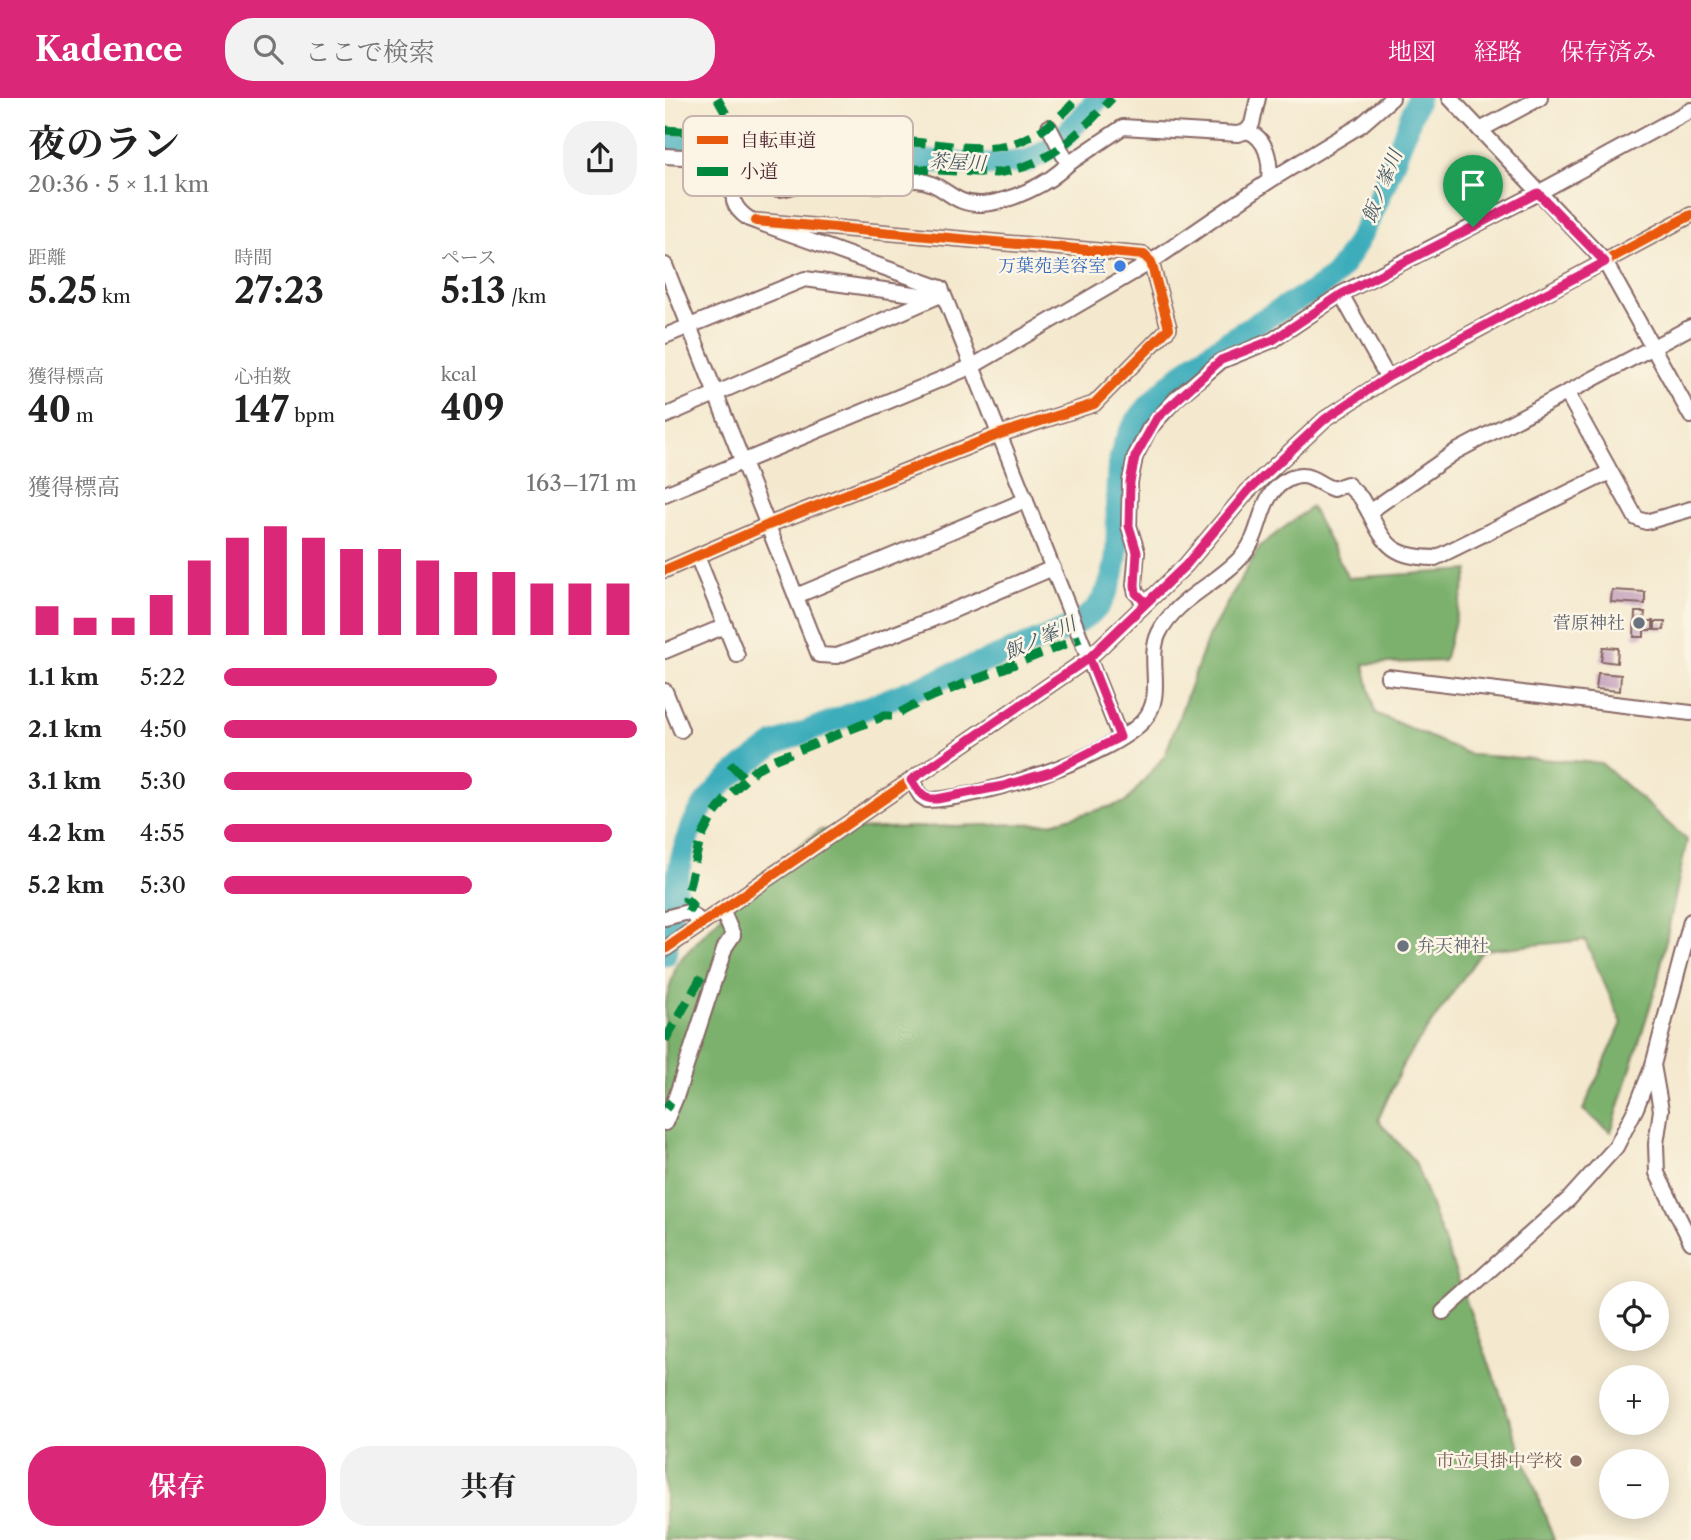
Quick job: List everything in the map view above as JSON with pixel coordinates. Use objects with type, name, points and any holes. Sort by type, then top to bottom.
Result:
[{"type":"street","points":[[913,180],[939,187],[954,199],[984,204],[1045,183],[1123,127],[1238,134],[1247,131],[1252,124],[1258,98]]},
{"type":"street","points":[[665,494],[973,366],[1151,261],[1269,181],[1361,125],[1392,98]]},
{"type":"street","points":[[1450,98],[1605,262],[1691,416]]},
{"type":"street","points":[[1480,130],[1540,98]]},
{"type":"street","points":[[1146,603],[1136,593],[1137,552],[1129,526],[1130,482],[1135,457],[1149,429],[1176,399],[1221,360],[1273,340],[1342,294],[1691,110]]},
{"type":"street","points":[[1049,127],[1068,164]]},
{"type":"street","points":[[1247,131],[1255,134],[1263,144],[1268,157],[1269,181]]},
{"type":"street","points":[[665,156],[683,157]]},
{"type":"street","points":[[732,196],[740,214],[939,293],[973,366],[1120,737]]},
{"type":"street","points":[[665,949],[1089,658],[1186,565],[1248,491],[1325,419],[1388,377],[1691,215]]},
{"type":"street","points":[[665,570],[768,525],[1000,434],[1094,404],[1170,328],[1151,261],[1144,255],[756,221]]},
{"type":"street","points":[[665,265],[819,655],[837,656],[1053,568]]},
{"type":"street","points":[[665,336],[806,279],[939,293]]},
{"type":"street","points":[[665,416],[939,293]]},
{"type":"street","points":[[1342,294],[1388,377]]},
{"type":"street","points":[[1369,512],[1455,452],[1691,327]]},
{"type":"street","points":[[1567,393],[1636,518],[1647,522],[1691,509]]},
{"type":"street","points":[[911,780],[921,796],[927,800],[1003,786],[1053,771],[1140,724],[1153,705],[1158,635],[1175,611],[1217,579],[1246,552],[1262,508],[1270,494],[1287,479],[1300,475],[1313,477],[1333,489],[1347,484],[1361,498],[1375,525],[1396,553],[1416,558],[1435,558],[1610,472]]},
{"type":"street","points":[[796,596],[1026,500]]},
{"type":"street","points":[[697,556],[737,655]]},
{"type":"street","points":[[665,650],[725,626]]},
{"type":"street","points":[[1388,677],[1691,713]]},
{"type":"street","points":[[665,691],[681,730]]},
{"type":"street","points":[[665,1123],[725,947],[733,935],[722,910]]},
{"type":"street","points":[[665,918],[688,912],[703,923]]},
{"type":"street","points":[[1443,1312],[1569,1199],[1616,1147],[1636,1108],[1653,1065],[1691,921]]},
{"type":"street","points":[[1653,1065],[1661,1110],[1656,1144],[1657,1173],[1691,1242]]},
{"type":"green space","points":[[1311,507],[1348,578],[1469,570],[1444,661],[1364,664],[1375,713],[1471,755],[1601,763],[1687,840],[1657,984],[1611,1132],[1583,1110],[1622,1023],[1585,940],[1483,950],[1404,1062],[1378,1120],[1415,1162],[1554,1540],[665,1540],[665,1003],[677,963],[757,878],[820,830],[1051,823],[1126,802],[1165,755],[1209,635],[1260,546]]},
{"type":"building","points":[[1612,590],[1645,592],[1645,604],[1611,602]]},
{"type":"building","points":[[1635,612],[1645,612],[1644,621],[1653,621],[1653,630],[1644,630],[1644,637],[1634,637]]},
{"type":"building","points":[[1655,622],[1665,622],[1664,630],[1655,630]]},
{"type":"building","points":[[1603,647],[1618,648],[1617,663],[1601,661]]},
{"type":"building","points":[[1598,673],[1621,675],[1620,691],[1596,689]]},
{"type":"waterway","name":"茶屋川","points":[[913,160],[987,165],[1028,161],[1057,144],[1099,98]]},
{"type":"waterway","name":"飯ノ峯川","points":[[665,955],[678,872],[690,831],[712,795],[734,774],[775,744],[1065,630],[1096,609],[1109,587],[1115,564],[1119,467],[1124,444],[1136,422],[1184,372],[1335,275],[1372,214],[1418,98]]},
{"type":"waterway","name":"茶屋川","points":[[665,144],[683,145]]},
{"type":"marked path","points":[[717,98],[727,116]]},
{"type":"marked path","points":[[913,142],[965,147],[1005,146],[1036,134],[1058,118],[1078,98]]},
{"type":"marked path","points":[[913,169],[997,173],[1032,164],[1061,147],[1112,98]]},
{"type":"marked path","points":[[665,130],[683,131]]},
{"type":"marked path","points":[[688,912],[692,905],[686,899],[700,840],[712,817],[729,795],[756,769],[884,716],[894,716],[923,700],[1081,638]]},
{"type":"marked path","points":[[730,763],[745,779]]},
{"type":"marked path","points":[[665,1040],[701,978]]},
{"type":"marked path","points":[[665,1102],[672,1108]]},
{"type":"cycle path","points":[[665,949],[1089,658],[1186,565],[1248,491],[1325,419],[1388,378],[1691,215]]},
{"type":"cycle path","points":[[665,570],[768,525],[1000,434],[1094,404],[1169,328],[1151,262],[1144,255],[756,221]]},
{"type":"place","name":"万葉苑美容室","points":[[1120,266]]},
{"type":"place","name":"菅原神社","points":[[1639,623]]},
{"type":"place","name":"弁天神社","points":[[1403,946]]},
{"type":"place","name":"市立貝掛中学校","points":[[1576,1461]]},
{"type":"route","points":[[1473,227],[1342,294],[1273,340],[1221,360],[1157,418],[1135,457],[1130,482],[1129,526],[1137,552],[1136,593],[1146,603],[1089,658],[911,780],[921,796],[927,800],[937,799],[1003,786],[1053,771],[1120,737],[1089,658],[1186,565],[1248,491],[1325,419],[1388,377],[1605,262],[1538,193],[1473,227]]}]
